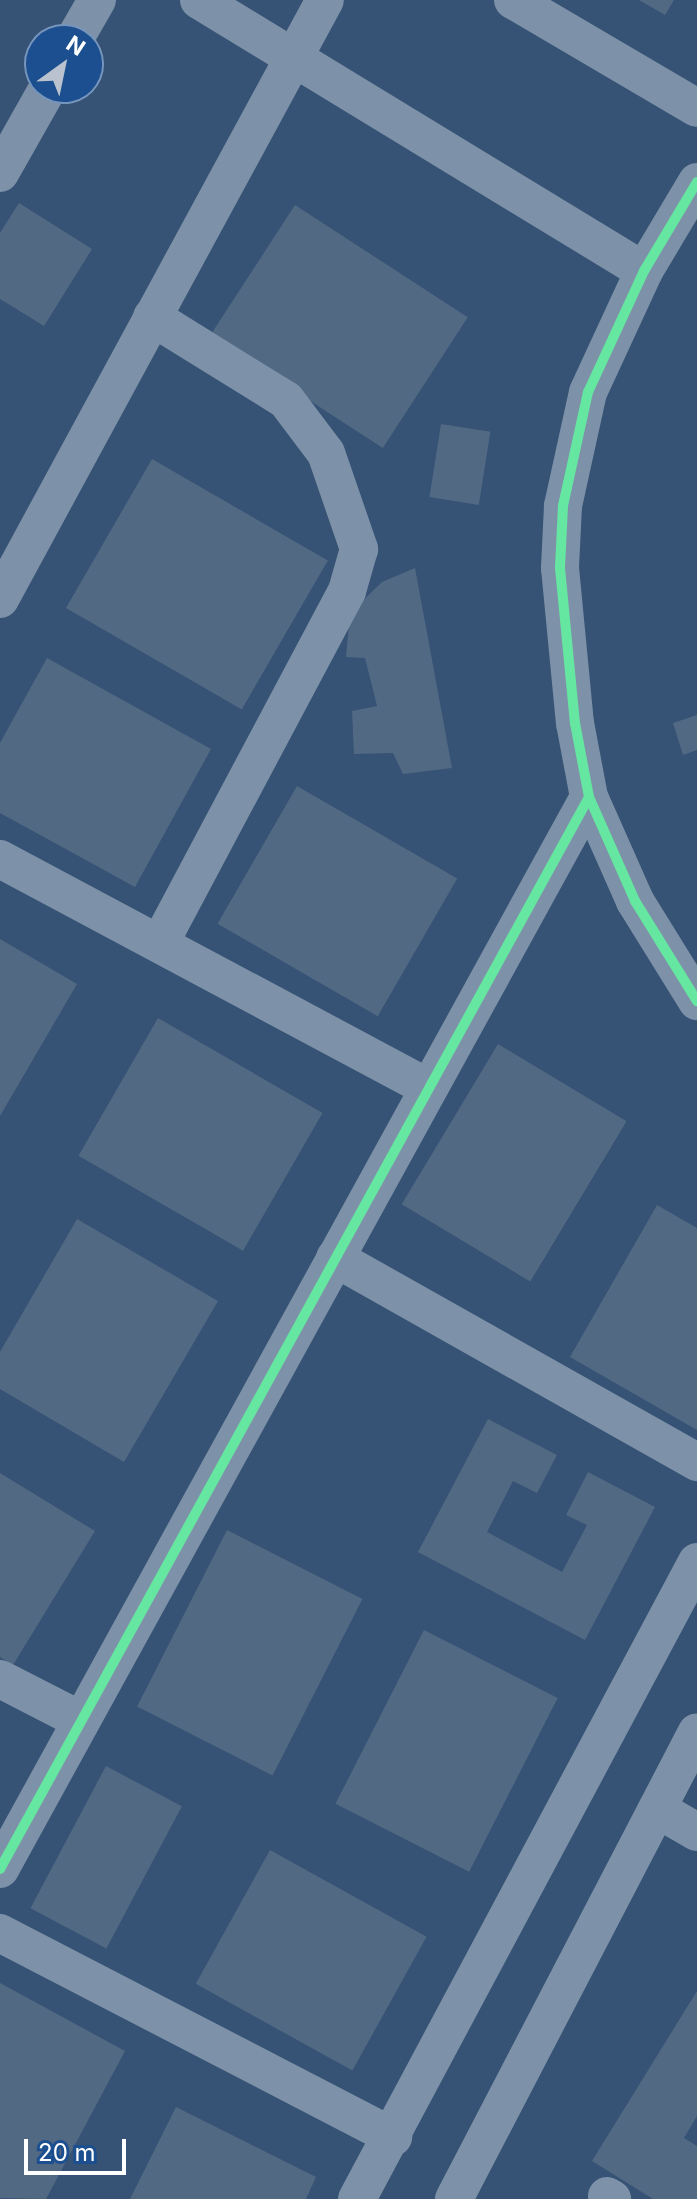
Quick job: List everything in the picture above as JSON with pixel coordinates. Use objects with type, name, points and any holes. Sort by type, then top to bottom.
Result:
[{"type":"street","points":[[83,24],[97,0]]},
{"type":"street","points":[[199,0],[644,271]]},
{"type":"street","points":[[0,599],[325,0]]},
{"type":"street","points":[[513,0],[697,108]]},
{"type":"street","points":[[0,173],[39,104]]},
{"type":"street","points":[[697,182],[644,271],[588,392],[563,506],[564,639],[589,797],[635,901],[697,1001]]},
{"type":"street","points":[[152,317],[286,400],[326,453],[359,549],[347,591],[160,943]]},
{"type":"street","points":[[0,1869],[589,797]]},
{"type":"street","points":[[0,859],[429,1088]]},
{"type":"street","points":[[335,1258],[697,1462]]},
{"type":"street","points":[[357,2199],[393,2137],[697,1562]]},
{"type":"street","points":[[0,1679],[80,1720]]},
{"type":"street","points":[[454,2199],[697,1732]]},
{"type":"street","points":[[657,1809],[697,1832]]},
{"type":"street","points":[[0,1933],[393,2137]]},
{"type":"building","points":[[639,0],[674,0],[665,15]]},
{"type":"building","points":[[19,203],[92,249],[44,326],[0,299],[0,233]]},
{"type":"building","points":[[295,205],[468,317],[383,448],[210,336]]},
{"type":"building","points":[[441,424],[490,432],[479,505],[429,497]]},
{"type":"building","points":[[152,459],[328,560],[242,709],[66,608]]},
{"type":"building","points":[[415,568],[452,768],[403,774],[393,753],[354,754],[352,711],[377,706],[365,658],[346,657],[350,613],[382,582]]},
{"type":"building","points":[[47,658],[211,749],[135,887],[0,813],[0,743]]},
{"type":"building","points":[[697,715],[697,750],[683,755],[673,723]]},
{"type":"building","points":[[297,786],[457,878],[378,1016],[218,924]]},
{"type":"building","points":[[0,939],[77,984],[0,1116]]},
{"type":"building","points":[[158,1018],[323,1113],[243,1251],[79,1156]]},
{"type":"building","points":[[498,1044],[627,1121],[530,1282],[402,1204]]},
{"type":"building","points":[[657,1205],[697,1228],[697,1430],[570,1357]]},
{"type":"building","points":[[77,1219],[218,1301],[124,1462],[0,1389],[0,1352]]},
{"type":"building","points":[[488,1419],[557,1455],[537,1493],[513,1481],[487,1532],[562,1572],[587,1525],[566,1515],[588,1472],[655,1507],[585,1640],[418,1552]]},
{"type":"building","points":[[0,1473],[95,1531],[13,1665],[0,1657]]},
{"type":"building","points":[[227,1530],[362,1599],[273,1775],[137,1706]]},
{"type":"building","points":[[424,1630],[558,1698],[469,1872],[335,1804]]},
{"type":"building","points":[[106,1766],[182,1806],[106,1949],[30,1908]]},
{"type":"building","points":[[270,1850],[427,1937],[352,2071],[196,1984]]},
{"type":"building","points":[[0,1983],[125,2051],[46,2199],[0,2198]]},
{"type":"building","points":[[697,1991],[697,2116],[684,2138],[697,2146],[697,2199],[653,2199],[592,2161]]},
{"type":"building","points":[[176,2107],[316,2177],[306,2199],[130,2199]]},
{"type":"cycle path","points":[[697,182],[644,271],[588,392],[563,506],[560,568],[575,723],[589,797],[635,901],[697,1001]]},
{"type":"cycle path","points":[[0,1869],[589,797]]}]
